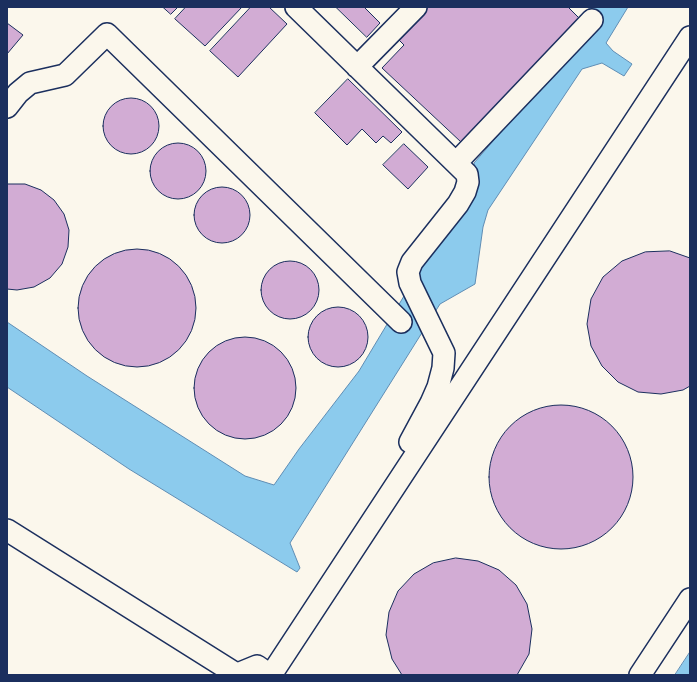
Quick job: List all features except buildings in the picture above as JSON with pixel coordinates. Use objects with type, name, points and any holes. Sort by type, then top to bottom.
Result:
[{"type":"street","points":[[296,7],[467,174],[468,182],[465,192],[458,204],[412,262],[408,272],[410,283],[440,342],[444,353],[443,368],[438,387],[404,457],[404,464],[407,469]]},
{"type":"street","points":[[357,67],[416,7]]},
{"type":"street","points":[[456,163],[592,20]]},
{"type":"street","points":[[7,107],[18,93],[30,84],[65,75],[107,34],[401,322]]},
{"type":"street","points":[[7,530],[235,675],[257,666],[271,675],[690,37]]},
{"type":"street","points":[[640,675],[690,599]]},
{"type":"water","points":[[590,7],[628,7],[606,43],[613,51],[632,64],[624,76],[602,63],[582,69],[488,210],[483,227],[475,284],[440,304],[290,543],[300,568],[297,572],[129,469],[7,387],[7,322],[87,376],[245,476],[274,485],[299,449],[359,371],[416,276],[416,266],[476,178],[474,163],[572,50]]},
{"type":"water","points":[[690,652],[690,675],[675,675]]}]
